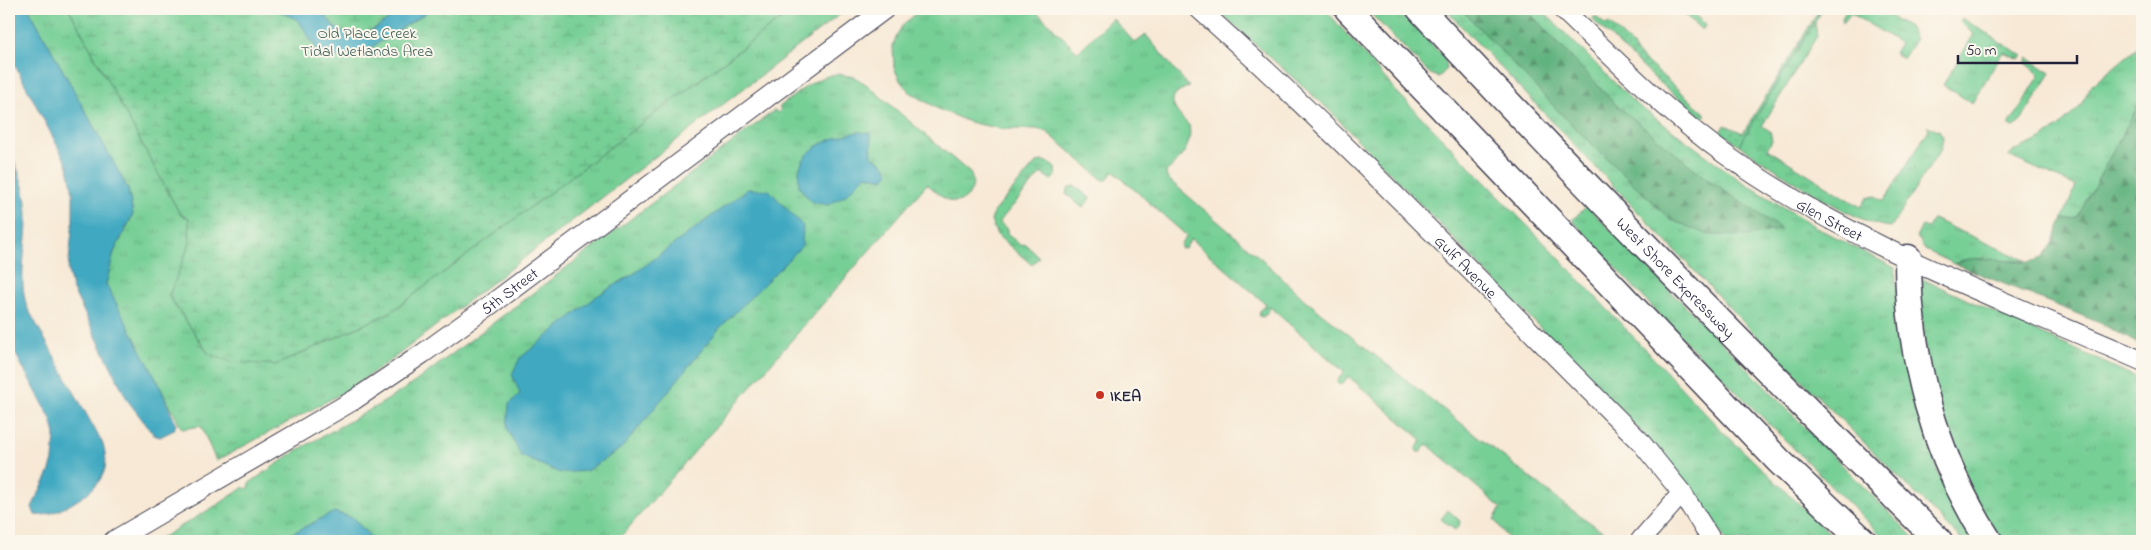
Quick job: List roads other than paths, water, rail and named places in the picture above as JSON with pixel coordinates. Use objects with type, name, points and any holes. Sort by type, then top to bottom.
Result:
[{"type":"highway","points":[[1348,9],[1779,461],[1863,541]]},
{"type":"highway","name":"West Shore Expressway","points":[[1420,9],[1497,92],[1818,422],[1939,541]]},
{"type":"highway","points":[[1908,258],[1909,308],[1930,413],[1952,474],[1989,541]]},
{"type":"street","name":"5th Street","points":[[113,541],[354,400],[422,354],[490,306],[885,9]]},
{"type":"street","name":"Gulf Avenue","points":[[1200,9],[1340,140],[1639,440],[1682,493],[1712,541]]},
{"type":"street","name":"Glen Street","points":[[1562,9],[1670,111],[1726,155],[1792,198],[1908,258],[2142,361]]},
{"type":"street","points":[[1640,541],[1682,493]]},
{"type":"water","points":[[9,9],[29,9],[128,189],[133,214],[114,252],[106,284],[158,382],[176,424],[174,430],[160,437],[154,435],[128,401],[72,288],[68,271],[73,220],[73,193],[68,166],[9,54]]},
{"type":"water","points":[[274,9],[320,9],[335,28],[352,36],[370,32],[404,9],[432,9],[353,59],[320,54],[298,20]]},
{"type":"water","points":[[857,132],[871,133],[872,156],[883,163],[889,172],[884,179],[866,175],[846,195],[828,205],[812,202],[799,187],[799,169],[804,159],[816,147],[840,136]]},
{"type":"water","points":[[9,149],[25,194],[27,223],[23,286],[27,307],[103,444],[106,457],[103,474],[90,491],[61,509],[42,515],[35,515],[32,507],[49,473],[53,460],[55,434],[51,419],[9,342]]},
{"type":"water","points":[[748,189],[769,190],[803,226],[802,246],[719,329],[622,448],[586,471],[560,473],[521,456],[507,428],[509,404],[520,394],[512,374],[520,358],[597,296],[635,273]]},
{"type":"water","points":[[334,512],[353,518],[374,541],[277,541]]},
{"type":"place","name":"IKEA","points":[[1100,395]]},
{"type":"park label","name":"Old Place Creek Tidal Wetlands Area","points":[[367,41]]}]
